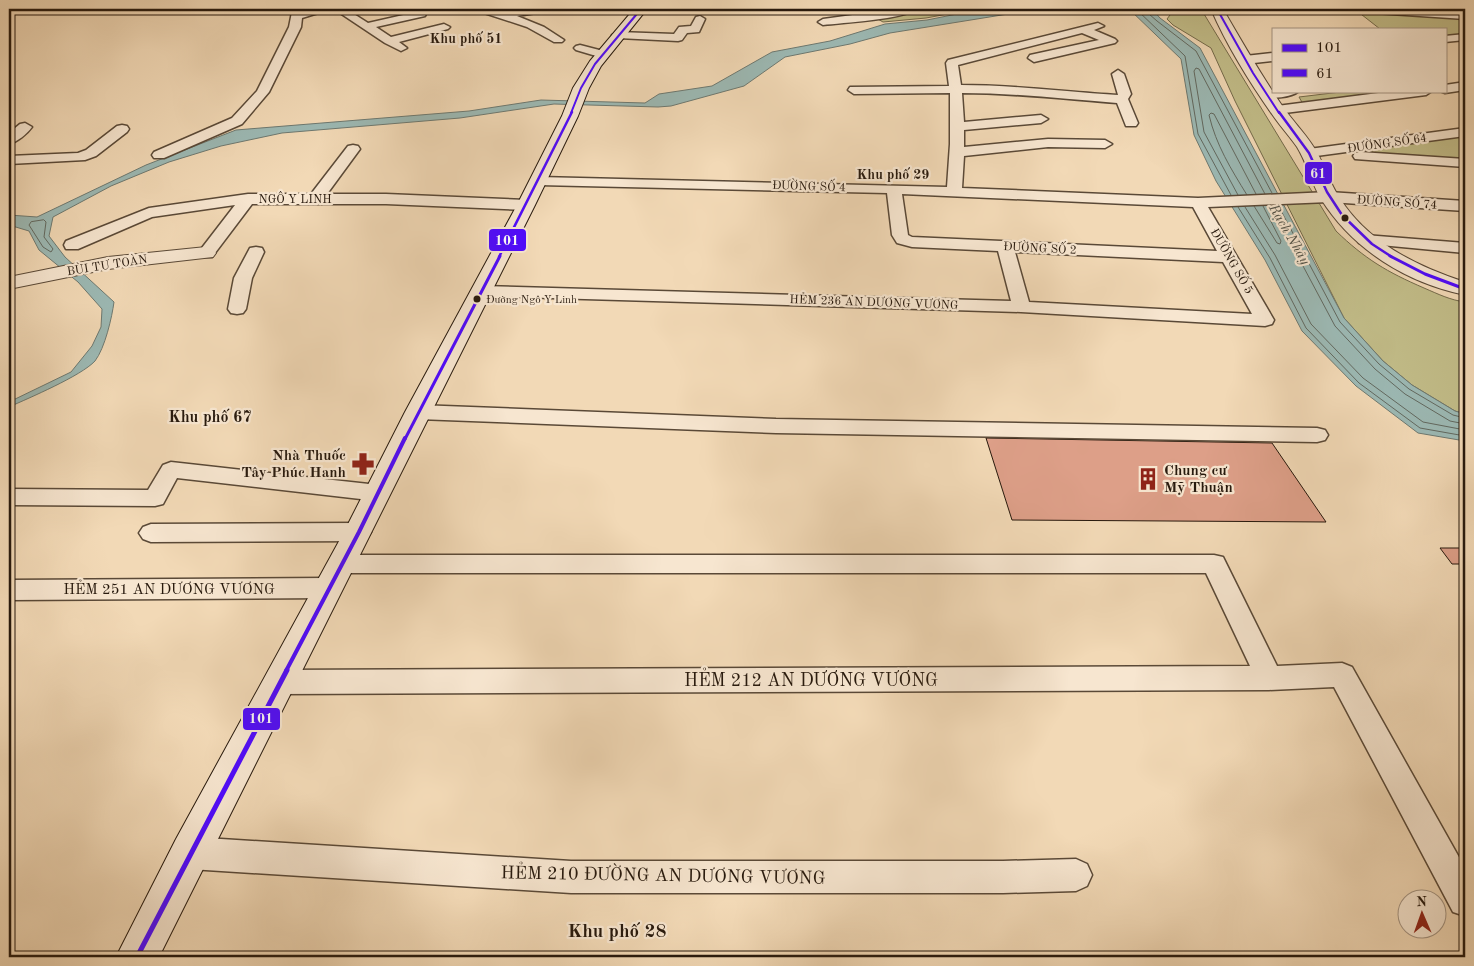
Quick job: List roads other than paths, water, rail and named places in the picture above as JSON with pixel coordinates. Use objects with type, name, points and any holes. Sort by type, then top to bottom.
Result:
[{"type":"main road","points":[[138,957],[539,180],[570,116],[581,88],[603,54],[641,9]]},
{"type":"main road","points":[[1217,9],[1245,60],[1272,102],[1310,153],[1329,197],[1346,221],[1365,240],[1420,274],[1465,289]]},
{"type":"main road","name":"BÙI TƯ TOÀN","points":[[18,281],[88,267],[206,253]]},
{"type":"street","points":[[159,154],[237,122],[262,92],[295,27],[298,12],[321,9]]},
{"type":"street","points":[[482,9],[547,32],[558,40]]},
{"type":"street","points":[[503,15],[543,9]]},
{"type":"street","points":[[823,22],[876,16],[912,9]]},
{"type":"street","points":[[1360,9],[1465,16]]},
{"type":"street","points":[[343,11],[360,10]]},
{"type":"street","points":[[343,11],[401,48]]},
{"type":"street","points":[[368,26],[420,14]]},
{"type":"street","points":[[618,35],[678,38],[683,30],[695,30],[700,19]]},
{"type":"street","points":[[954,192],[958,152],[958,127],[957,89],[952,63],[1098,26]]},
{"type":"street","points":[[390,41],[444,27]]},
{"type":"street","points":[[1033,58],[1112,41],[1084,30]]},
{"type":"street","points":[[1446,39],[1465,37]]},
{"type":"street","points":[[580,48],[603,54]]},
{"type":"street","points":[[1245,60],[1272,57]]},
{"type":"street","points":[[1118,74],[1125,94],[1122,99]]},
{"type":"street","points":[[1446,89],[1465,86]]},
{"type":"street","points":[[854,90],[999,89],[1038,94],[1122,99]]},
{"type":"street","points":[[1272,102],[1291,92]]},
{"type":"street","points":[[1272,102],[1412,92]]},
{"type":"street","points":[[1038,94],[1041,119],[1048,143]]},
{"type":"street","points":[[1122,99],[1131,123]]},
{"type":"street","points":[[958,127],[1041,119]]},
{"type":"street","points":[[9,140],[25,127]]},
{"type":"street","points":[[16,160],[86,155],[122,129]]},
{"type":"street","name":"ĐƯỜNG SỐ 64","points":[[1310,153],[1465,132]]},
{"type":"street","points":[[958,152],[1048,143],[1105,144]]},
{"type":"street","points":[[316,198],[353,149]]},
{"type":"street","points":[[1310,153],[1465,163]]},
{"type":"street","name":"ĐƯỜNG SỐ 4","points":[[539,180],[894,189],[1205,203]]},
{"type":"street","name":"ĐƯỜNG SỐ 2","points":[[894,189],[900,235],[903,240],[912,242],[1229,257]]},
{"type":"street","name":"ĐƯỜNG SỐ 74","points":[[1205,203],[1329,197],[1465,206]]},
{"type":"street","name":"NGÔ Y LINH","points":[[72,245],[149,213],[248,199],[316,198],[526,205]]},
{"type":"street","points":[[206,253],[248,199]]},
{"type":"street","name":"ĐƯỜNG SỐ 5","points":[[1205,203],[1229,257],[1265,320]]},
{"type":"street","points":[[1365,240],[1465,248]]},
{"type":"street","points":[[1005,246],[1021,307]]},
{"type":"street","points":[[238,309],[243,278],[256,252]]},
{"type":"street","name":"HẺM 236 AN DƯƠNG VƯƠNG","points":[[482,291],[1021,307],[1265,320]]},
{"type":"street","points":[[418,412],[776,426],[1317,435]]},
{"type":"street","points":[[9,497],[155,498],[171,470],[378,493]]},
{"type":"street","points":[[151,533],[359,532]]},
{"type":"street","name":"HẺM 251 AN DƯƠNG VƯƠNG","points":[[9,590],[335,576],[1214,564],[1270,678]]},
{"type":"street","name":"HẺM 212 AN DƯƠNG VƯƠNG","points":[[280,682],[1270,678],[1342,675],[1465,900]]},
{"type":"street","name":"HẺM 210 ĐƯỜNG AN DƯƠNG VƯƠNG","points":[[190,853],[571,877],[1003,877],[1076,875]]},
{"type":"water","points":[[982,9],[1022,9],[1008,14],[890,33],[850,44],[785,57],[744,86],[671,106],[554,104],[460,118],[282,133],[221,146],[169,162],[111,186],[53,217],[49,236],[65,257],[114,302],[110,324],[99,355],[88,367],[54,386],[9,407],[9,402],[71,372],[92,346],[101,327],[102,309],[78,282],[39,250],[29,231],[9,225],[9,215],[37,217],[146,165],[236,130],[469,111],[541,100],[645,103],[659,94],[712,86],[772,52],[830,41],[885,24],[927,20]]},
{"type":"water","name":"Rạch Nhảy","points":[[1129,9],[1152,9],[1160,18],[1200,48],[1344,318],[1383,361],[1412,385],[1455,411],[1465,414],[1465,441],[1418,433],[1356,386],[1302,331],[1265,260],[1216,181],[1194,135],[1181,59]]},
{"type":"place","name":"Đường Ngô Y Linh","points":[[477,299]]},
{"type":"place","name":"Nhà Thuốc Tây Phúc Hanh","points":[[363,464]]},
{"type":"place","name":"Chung cư Mỹ Thuận","points":[[1148,479]]},
{"type":"district","name":"Khu phố 51","points":[[466,38]]},
{"type":"district","name":"Khu phố 29","points":[[893,174]]},
{"type":"district","name":"Khu phố 67","points":[[210,416]]},
{"type":"district","name":"Khu phố 28","points":[[617,930]]}]
